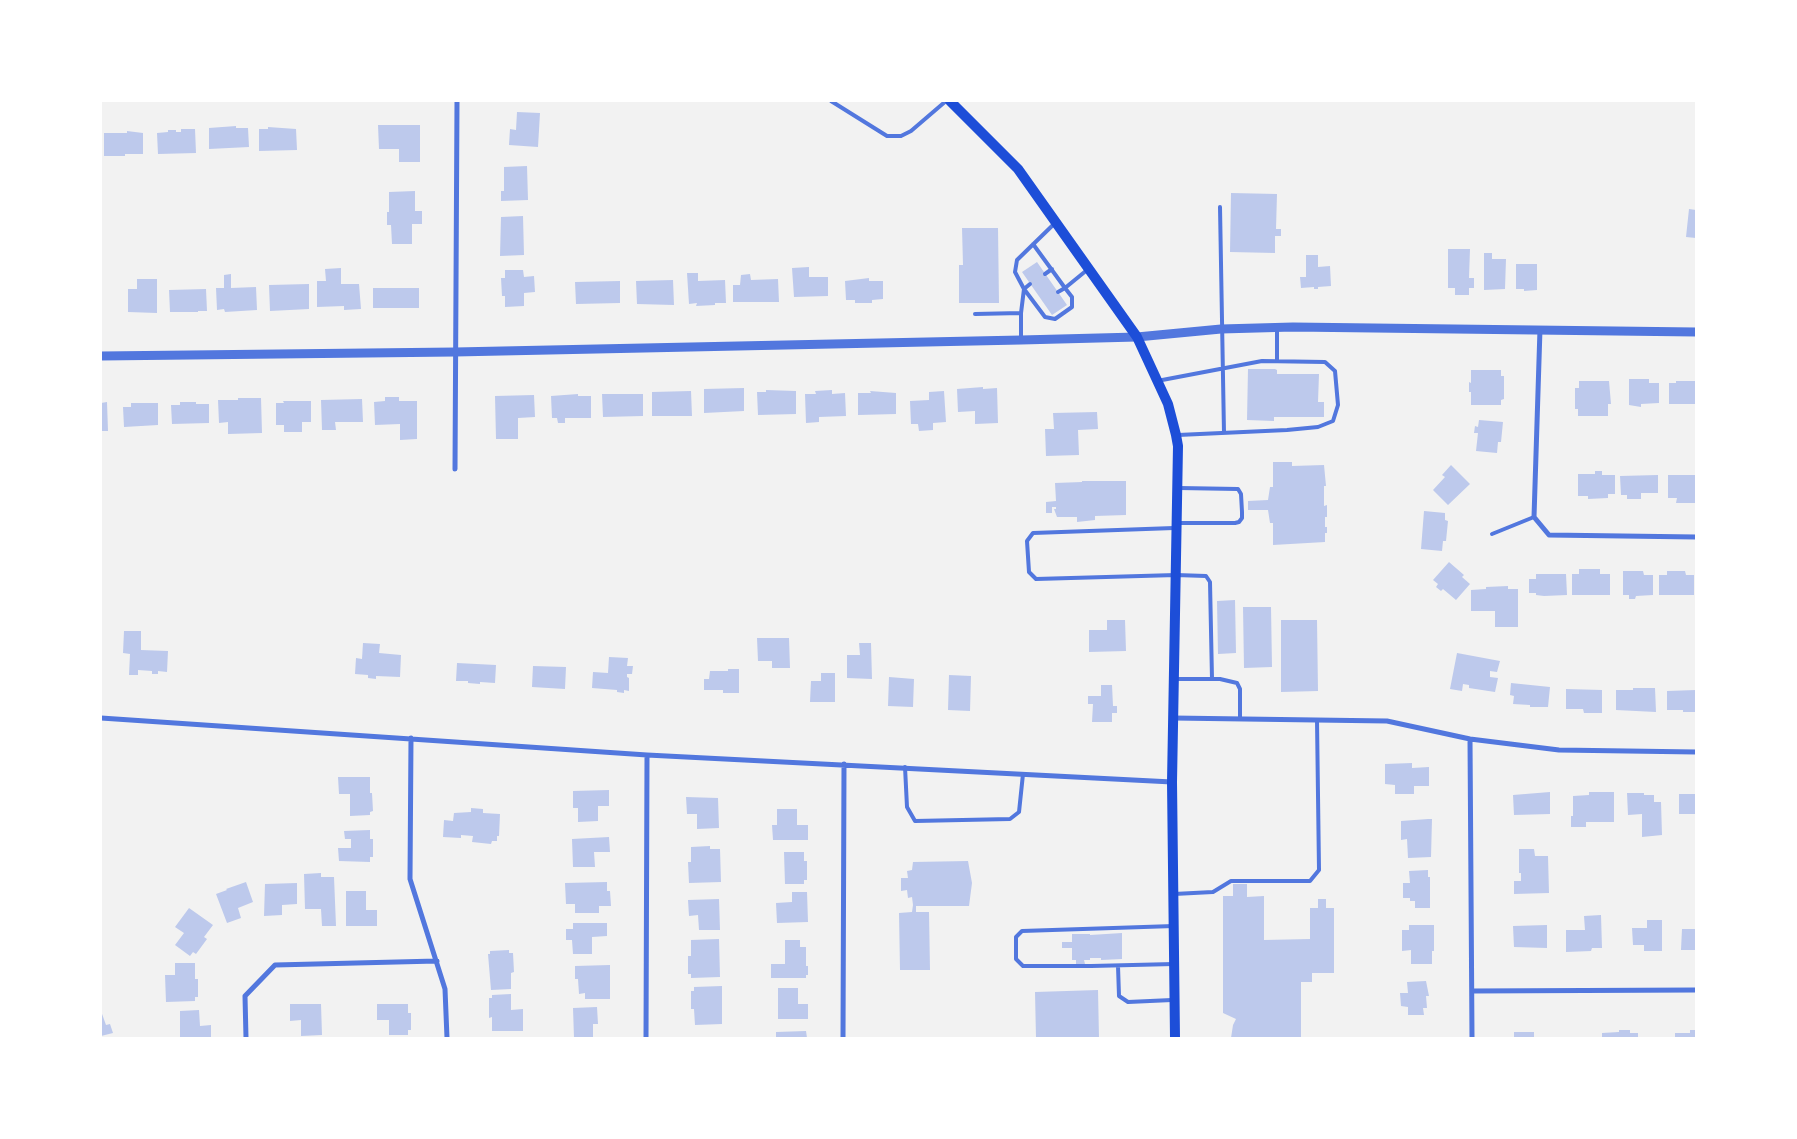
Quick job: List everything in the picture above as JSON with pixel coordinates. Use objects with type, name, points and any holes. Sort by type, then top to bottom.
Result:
[{"type":"main road","points":[[950,101],[1018,169],[1137,336],[1168,404],[1176,435],[1178,446],[1172,782],[1175,1038]]},
{"type":"street","points":[[455,469],[457,101]]},
{"type":"street","points":[[101,356],[455,352],[1021,340],[1137,336],[1222,329],[1277,327],[1696,332]]},
{"type":"street","points":[[1540,329],[1534,517],[1548,535],[1696,536]]},
{"type":"street","points":[[101,718],[647,754],[1172,782]]},
{"type":"street","points":[[1173,718],[1387,721],[1470,739],[1559,750],[1696,752]]},
{"type":"street","points":[[411,738],[410,879],[445,989],[447,1038]]},
{"type":"street","points":[[1470,739],[1472,1038]]},
{"type":"street","points":[[646,1038],[647,754]]},
{"type":"street","points":[[843,1038],[844,764]]},
{"type":"street","points":[[246,1038],[245,996],[275,965],[437,961]]},
{"type":"street","points":[[1472,991],[1696,990]]},
{"type":"lane","points":[[831,101],[887,136],[901,136],[946,101]]},
{"type":"lane","points":[[1220,207],[1224,433]]},
{"type":"lane","points":[[1033,244],[1072,296],[1072,307],[1055,319],[1045,317],[1024,289],[1015,272],[1017,260],[1033,244],[1056,222]]},
{"type":"lane","points":[[1045,274],[1052,269]]},
{"type":"lane","points":[[1058,292],[1089,269]]},
{"type":"lane","points":[[1021,340],[1020,313],[1024,289],[1030,284]]},
{"type":"lane","points":[[1038,308],[1044,303]]},
{"type":"lane","points":[[975,314],[1020,313]]},
{"type":"lane","points":[[1277,327],[1277,361]]},
{"type":"lane","points":[[1157,380],[1262,361],[1325,362],[1335,371],[1338,406],[1333,421],[1318,427],[1176,435]]},
{"type":"lane","points":[[1177,488],[1238,490],[1241,494],[1242,518],[1239,522],[1033,533],[1027,541],[1028,572],[1036,579],[1176,575],[1206,576],[1210,582],[1212,679]]},
{"type":"lane","points":[[1492,534],[1534,517]]},
{"type":"lane","points":[[1173,678],[1212,679],[1237,683],[1240,689],[1240,719]]},
{"type":"lane","points":[[1173,894],[1213,892],[1231,881],[1310,881],[1319,870],[1317,720]]},
{"type":"lane","points":[[905,767],[907,807],[914,821],[1010,819],[1020,812],[1023,774]]},
{"type":"lane","points":[[1174,926],[1022,931],[1016,937],[1016,959],[1023,966],[1174,964]]},
{"type":"lane","points":[[1118,966],[1120,996],[1128,1002],[1175,1000]]},
{"type":"building","points":[[517,112],[540,113],[538,147],[509,145],[510,129],[516,130]]},
{"type":"building","points":[[378,125],[420,125],[420,162],[399,162],[399,149],[379,149]]},
{"type":"building","points":[[236,126],[236,128],[248,128],[249,147],[209,149],[209,128]]},
{"type":"building","points":[[268,127],[296,129],[297,150],[259,151],[259,129],[268,129]]},
{"type":"building","points":[[181,129],[195,129],[196,153],[158,154],[157,133],[168,132],[168,130],[181,132]]},
{"type":"building","points":[[127,131],[143,133],[143,154],[104,156],[104,133],[127,133]]},
{"type":"building","points":[[527,166],[528,200],[501,201],[501,191],[504,191],[504,167]]},
{"type":"building","points":[[415,191],[415,211],[422,211],[422,224],[412,224],[412,244],[392,244],[391,225],[387,225],[389,192]]},
{"type":"building","points":[[1231,193],[1277,194],[1276,229],[1281,229],[1281,236],[1275,236],[1275,253],[1230,252]]},
{"type":"building","points":[[1689,209],[1696,210],[1696,238],[1686,237]]},
{"type":"building","points":[[523,216],[524,255],[500,256],[501,217]]},
{"type":"building","points":[[962,228],[998,228],[999,303],[959,303],[959,265],[963,265]]},
{"type":"building","points":[[1448,249],[1470,249],[1469,278],[1474,278],[1474,288],[1469,288],[1469,295],[1455,295],[1455,288],[1448,288]]},
{"type":"building","points":[[1484,253],[1492,253],[1492,259],[1506,259],[1505,289],[1484,290]]},
{"type":"building","points":[[1306,255],[1318,255],[1318,267],[1330,266],[1331,286],[1318,287],[1318,289],[1314,289],[1314,287],[1301,288],[1300,277],[1306,277]]},
{"type":"building","points":[[1037,262],[1067,305],[1052,315],[1022,272]]},
{"type":"building","points":[[1516,264],[1537,264],[1537,290],[1524,291],[1524,289],[1516,289]]},
{"type":"building","points":[[809,267],[809,277],[828,277],[828,296],[794,297],[792,268]]},
{"type":"building","points":[[341,268],[341,284],[359,284],[361,309],[344,310],[344,306],[317,307],[317,281],[326,281],[325,269]]},
{"type":"building","points":[[505,270],[523,270],[524,277],[534,276],[535,292],[524,293],[524,306],[505,307],[505,296],[502,296],[501,278],[505,278]]},
{"type":"building","points":[[687,273],[698,273],[698,281],[725,280],[726,303],[696,306],[697,303],[689,304]]},
{"type":"building","points":[[231,274],[231,288],[256,287],[257,310],[225,312],[224,309],[217,310],[216,288],[224,288],[224,275]]},
{"type":"building","points":[[750,274],[751,280],[778,279],[779,302],[733,302],[733,285],[740,285],[741,275]]},
{"type":"building","points":[[869,278],[869,281],[883,281],[883,299],[872,300],[872,303],[855,303],[855,300],[846,300],[845,281]]},
{"type":"building","points":[[137,279],[157,279],[157,313],[128,312],[128,289],[137,289]]},
{"type":"building","points":[[673,280],[674,305],[637,304],[636,281]]},
{"type":"building","points":[[620,281],[620,303],[576,304],[575,282]]},
{"type":"building","points":[[309,284],[309,309],[270,311],[269,285]]},
{"type":"building","points":[[373,288],[419,288],[419,308],[373,308]]},
{"type":"building","points":[[206,289],[207,311],[170,312],[169,290]]},
{"type":"building","points":[[1248,369],[1275,369],[1277,374],[1319,374],[1318,402],[1324,402],[1324,417],[1274,417],[1274,421],[1247,420]]},
{"type":"building","points":[[1471,370],[1501,370],[1501,376],[1504,376],[1504,399],[1501,400],[1501,405],[1471,405],[1469,382],[1471,383]]},
{"type":"building","points":[[1629,379],[1649,379],[1649,383],[1659,383],[1659,403],[1641,404],[1641,407],[1629,405]]},
{"type":"building","points":[[1579,381],[1609,381],[1611,404],[1608,404],[1608,416],[1578,416],[1578,409],[1575,409],[1575,388],[1579,388]]},
{"type":"building","points":[[1676,381],[1696,381],[1696,404],[1669,404],[1669,383],[1676,383]]},
{"type":"building","points":[[983,387],[983,389],[997,388],[998,423],[975,424],[975,411],[958,412],[957,389]]},
{"type":"building","points":[[744,388],[744,411],[704,413],[704,389]]},
{"type":"building","points":[[766,390],[796,391],[796,414],[758,415],[757,392],[766,392]]},
{"type":"building","points":[[832,390],[832,394],[845,393],[846,416],[819,417],[819,422],[806,423],[805,394],[816,394],[815,391]]},
{"type":"building","points":[[691,391],[692,416],[652,416],[652,392]]},
{"type":"building","points":[[870,391],[896,393],[896,414],[858,415],[858,393],[871,393]]},
{"type":"building","points":[[944,391],[946,422],[933,423],[933,430],[919,431],[918,424],[911,424],[910,401],[929,400],[929,392]]},
{"type":"building","points":[[578,394],[578,396],[591,396],[591,418],[565,418],[565,423],[558,423],[557,418],[552,418],[551,396]]},
{"type":"building","points":[[602,394],[643,394],[643,416],[603,417]]},
{"type":"building","points":[[534,395],[535,417],[518,418],[518,439],[496,439],[495,396]]},
{"type":"building","points":[[385,397],[399,397],[399,401],[417,401],[417,439],[400,440],[400,424],[375,425],[374,402],[385,401]]},
{"type":"building","points":[[238,398],[261,398],[262,433],[228,434],[228,422],[219,423],[218,400],[238,400]]},
{"type":"building","points":[[362,399],[363,422],[335,422],[336,430],[322,430],[321,400]]},
{"type":"building","points":[[283,401],[311,401],[311,422],[302,422],[302,432],[284,432],[284,425],[276,425],[276,403],[284,403]]},
{"type":"building","points":[[107,402],[108,431],[101,431],[101,403]]},
{"type":"building","points":[[180,402],[209,404],[209,423],[172,424],[171,405],[180,405]]},
{"type":"building","points":[[131,403],[158,403],[158,425],[124,427],[123,407],[131,407]]},
{"type":"building","points":[[1097,412],[1098,429],[1078,430],[1079,455],[1046,456],[1045,429],[1054,429],[1053,413]]},
{"type":"building","points":[[1479,420],[1503,422],[1501,442],[1498,442],[1497,453],[1476,451],[1478,433],[1474,433],[1475,426],[1478,427]]},
{"type":"building","points":[[1273,462],[1292,462],[1292,466],[1324,465],[1326,486],[1324,486],[1324,506],[1327,505],[1325,527],[1327,527],[1327,533],[1325,533],[1325,542],[1273,545],[1273,523],[1270,523],[1268,510],[1248,510],[1248,501],[1268,500],[1270,487],[1273,487]]},
{"type":"building","points":[[1451,465],[1470,484],[1448,505],[1433,490],[1445,477],[1442,475]]},
{"type":"building","points":[[1595,471],[1602,471],[1602,475],[1615,475],[1615,494],[1608,494],[1608,498],[1588,499],[1588,496],[1578,496],[1578,474],[1595,474]]},
{"type":"building","points":[[1658,475],[1658,493],[1641,493],[1641,499],[1627,499],[1627,495],[1621,495],[1620,476]]},
{"type":"building","points":[[1668,475],[1696,475],[1695,503],[1676,503],[1677,498],[1668,498]]},
{"type":"building","points":[[1126,481],[1126,515],[1095,516],[1095,520],[1077,522],[1077,517],[1057,517],[1054,509],[1056,507],[1052,507],[1052,513],[1046,513],[1046,502],[1056,501],[1055,483]]},
{"type":"building","points":[[1424,511],[1445,513],[1445,520],[1448,521],[1446,541],[1443,541],[1442,551],[1421,549]]},
{"type":"building","points":[[1449,562],[1464,575],[1462,577],[1470,584],[1456,600],[1443,589],[1441,591],[1436,587],[1438,584],[1433,580]]},
{"type":"building","points":[[1579,569],[1600,569],[1600,574],[1610,574],[1610,595],[1572,595],[1572,574],[1579,574]]},
{"type":"building","points":[[1623,571],[1643,571],[1644,575],[1653,575],[1653,595],[1636,596],[1635,599],[1629,599],[1629,595],[1623,595]]},
{"type":"building","points":[[1667,571],[1685,571],[1686,575],[1694,575],[1694,595],[1659,595],[1659,575],[1667,575]]},
{"type":"building","points":[[1536,574],[1566,574],[1567,595],[1544,596],[1529,593],[1529,579],[1536,579]]},
{"type":"building","points":[[1508,586],[1508,589],[1518,589],[1518,627],[1495,627],[1495,611],[1471,611],[1471,590]]},
{"type":"building","points":[[1235,600],[1236,653],[1218,654],[1217,601]]},
{"type":"building","points":[[1243,607],[1271,607],[1272,667],[1244,668]]},
{"type":"building","points":[[1107,620],[1125,620],[1126,651],[1089,652],[1089,630],[1107,630]]},
{"type":"building","points":[[1281,620],[1317,620],[1318,691],[1281,692]]},
{"type":"building","points":[[124,631],[141,631],[141,650],[168,651],[167,672],[158,671],[158,674],[152,674],[152,671],[138,670],[138,675],[129,675],[130,654],[123,653]]},
{"type":"building","points":[[757,638],[789,638],[790,668],[772,668],[772,661],[758,661]]},
{"type":"building","points":[[363,643],[380,644],[379,653],[401,655],[400,677],[376,676],[376,679],[368,678],[368,675],[355,674],[356,658],[362,659]]},
{"type":"building","points":[[859,643],[871,643],[872,679],[847,678],[847,655],[860,655]]},
{"type":"building","points":[[1457,653],[1500,661],[1497,672],[1490,671],[1490,677],[1498,678],[1495,692],[1469,688],[1469,685],[1463,684],[1462,691],[1450,689]]},
{"type":"building","points":[[609,657],[628,658],[627,666],[633,666],[632,674],[627,674],[629,678],[629,691],[624,690],[624,693],[617,692],[617,690],[592,688],[593,672],[608,673]]},
{"type":"building","points":[[457,663],[496,665],[495,683],[480,682],[480,684],[456,681]]},
{"type":"building","points":[[533,666],[566,667],[565,689],[532,687]]},
{"type":"building","points":[[728,669],[739,669],[739,693],[723,693],[723,690],[704,690],[704,679],[709,679],[710,671],[728,671]]},
{"type":"building","points":[[821,673],[835,673],[835,702],[810,702],[811,681],[821,681]]},
{"type":"building","points":[[949,675],[971,676],[970,711],[948,710]]},
{"type":"building","points":[[889,677],[914,679],[913,707],[888,706]]},
{"type":"building","points":[[1511,683],[1550,687],[1548,707],[1530,707],[1530,705],[1513,704],[1514,696],[1510,695]]},
{"type":"building","points":[[1101,685],[1112,685],[1113,706],[1117,706],[1117,713],[1112,713],[1112,722],[1092,722],[1093,704],[1088,704],[1088,696],[1101,696]]},
{"type":"building","points":[[1633,688],[1655,688],[1656,712],[1616,710],[1616,690],[1633,690]]},
{"type":"building","points":[[1566,689],[1602,690],[1602,713],[1584,713],[1583,709],[1566,709]]},
{"type":"building","points":[[1696,690],[1696,712],[1667,710],[1667,691]]},
{"type":"building","points":[[1412,763],[1412,768],[1429,767],[1429,786],[1414,786],[1414,794],[1395,794],[1395,785],[1385,784],[1385,764]]},
{"type":"building","points":[[338,777],[370,777],[373,811],[370,812],[370,815],[350,816],[350,794],[339,794]]},
{"type":"building","points":[[609,790],[609,806],[598,806],[598,821],[578,822],[578,808],[573,808],[573,791]]},
{"type":"building","points":[[1550,792],[1550,814],[1514,815],[1513,795]]},
{"type":"building","points":[[1589,792],[1614,792],[1614,822],[1586,822],[1586,827],[1571,827],[1573,796],[1589,795]]},
{"type":"building","points":[[1627,793],[1654,795],[1654,802],[1661,802],[1662,835],[1642,837],[1642,814],[1628,815]]},
{"type":"building","points":[[1679,794],[1696,794],[1696,814],[1679,814]]},
{"type":"building","points":[[686,797],[718,798],[719,828],[697,829],[697,814],[687,814]]},
{"type":"building","points":[[471,808],[483,809],[483,813],[500,814],[497,841],[492,841],[491,844],[472,842],[473,836],[461,835],[461,838],[443,837],[444,820],[453,821],[454,813],[471,812]]},
{"type":"building","points":[[777,809],[797,809],[797,825],[808,825],[808,840],[773,840],[772,825],[777,825]]},
{"type":"building","points":[[1432,819],[1431,857],[1408,858],[1407,839],[1401,840],[1401,821]]},
{"type":"building","points":[[370,830],[370,839],[373,839],[373,857],[370,857],[370,862],[339,861],[338,848],[351,848],[351,839],[345,839],[344,831]]},
{"type":"building","points":[[609,837],[610,852],[594,852],[595,867],[573,867],[572,839]]},
{"type":"building","points":[[710,846],[710,849],[720,849],[721,882],[689,883],[688,862],[691,862],[691,847]]},
{"type":"building","points":[[1519,849],[1534,849],[1535,856],[1548,856],[1549,893],[1514,894],[1514,881],[1521,881]]},
{"type":"building","points":[[784,852],[804,852],[804,861],[807,861],[807,880],[804,880],[804,884],[785,884]]},
{"type":"building","points":[[968,861],[972,883],[969,906],[916,906],[916,912],[929,912],[930,970],[900,970],[899,913],[912,912],[913,905],[912,897],[908,898],[907,890],[901,891],[901,878],[908,878],[907,871],[912,870],[913,862]]},
{"type":"building","points":[[1428,870],[1428,877],[1430,877],[1430,908],[1415,908],[1415,901],[1410,901],[1410,898],[1403,898],[1403,883],[1410,883],[1409,871]]},
{"type":"building","points":[[321,873],[321,877],[334,877],[336,926],[322,926],[321,909],[305,909],[304,874]]},
{"type":"building","points":[[246,882],[253,902],[238,908],[241,918],[227,923],[216,894]]},
{"type":"building","points":[[607,882],[611,906],[599,906],[599,913],[575,913],[575,904],[566,904],[565,883]]},
{"type":"building","points":[[297,883],[297,904],[282,905],[282,915],[264,916],[265,884]]},
{"type":"building","points":[[1233,884],[1247,884],[1247,897],[1264,896],[1264,940],[1310,939],[1310,908],[1318,908],[1318,899],[1326,899],[1326,908],[1334,908],[1334,973],[1312,973],[1312,982],[1301,982],[1301,1038],[1231,1038],[1236,1019],[1223,1013],[1223,896],[1233,896]]},
{"type":"building","points":[[346,891],[366,891],[366,910],[377,910],[377,926],[346,926]]},
{"type":"building","points":[[792,892],[807,892],[808,922],[777,923],[776,903],[792,902]]},
{"type":"building","points":[[719,899],[720,930],[699,930],[698,915],[689,916],[688,900]]},
{"type":"building","points":[[189,908],[213,925],[204,937],[207,939],[196,954],[193,952],[190,956],[175,945],[184,933],[175,927]]},
{"type":"building","points":[[1601,915],[1602,948],[1592,948],[1591,951],[1566,952],[1566,930],[1585,930],[1584,916]]},
{"type":"building","points":[[1647,920],[1662,920],[1662,951],[1644,951],[1644,945],[1633,945],[1632,928],[1647,928]]},
{"type":"building","points":[[573,923],[607,923],[607,936],[592,937],[592,954],[573,954],[572,940],[566,940],[566,929],[573,929]]},
{"type":"building","points":[[1409,925],[1434,925],[1432,964],[1411,964],[1411,950],[1402,951],[1402,930],[1409,930]]},
{"type":"building","points":[[1547,925],[1547,948],[1514,947],[1513,926]]},
{"type":"building","points":[[1682,929],[1696,929],[1696,950],[1681,950]]},
{"type":"building","points":[[1122,933],[1122,959],[1101,960],[1101,958],[1090,958],[1090,960],[1084,960],[1085,964],[1076,964],[1076,960],[1072,960],[1072,948],[1062,948],[1062,942],[1072,942],[1072,934]]},
{"type":"building","points":[[719,939],[720,977],[691,978],[691,974],[688,974],[688,956],[691,956],[691,940]]},
{"type":"building","points":[[785,940],[800,940],[800,947],[806,947],[808,975],[806,975],[806,978],[771,978],[771,964],[785,964]]},
{"type":"building","points":[[509,950],[509,953],[513,953],[514,972],[511,973],[511,989],[491,990],[488,954],[490,954],[490,951]]},
{"type":"building","points":[[175,963],[195,963],[195,979],[198,979],[198,997],[195,997],[195,1001],[166,1002],[165,975],[175,975]]},
{"type":"building","points":[[610,965],[610,999],[585,999],[585,993],[579,994],[578,979],[575,979],[575,966]]},
{"type":"building","points":[[1426,981],[1429,996],[1426,996],[1427,1008],[1423,1008],[1424,1015],[1408,1015],[1408,1007],[1401,1006],[1400,993],[1408,993],[1407,982]]},
{"type":"building","points":[[722,986],[722,1024],[695,1025],[694,1009],[691,1009],[691,991],[694,991],[694,987]]},
{"type":"building","points":[[778,988],[798,988],[798,1004],[808,1004],[808,1019],[778,1019]]},
{"type":"building","points":[[1098,990],[1099,1038],[1036,1038],[1035,992]]},
{"type":"building","points":[[511,994],[511,1010],[523,1009],[523,1031],[492,1031],[492,1017],[489,1018],[489,998],[492,998],[492,995]]},
{"type":"building","points":[[290,1004],[321,1004],[322,1035],[301,1036],[301,1020],[290,1021]]},
{"type":"building","points":[[377,1004],[408,1004],[408,1013],[411,1013],[411,1030],[408,1030],[408,1035],[389,1035],[389,1020],[377,1020]]},
{"type":"building","points":[[597,1007],[598,1024],[593,1024],[593,1038],[574,1038],[573,1008]]},
{"type":"building","points":[[199,1010],[200,1026],[211,1025],[211,1038],[180,1038],[180,1011]]},
{"type":"building","points":[[101,1011],[106,1025],[110,1024],[113,1033],[101,1036]]},
{"type":"building","points":[[1619,1030],[1630,1030],[1630,1033],[1638,1033],[1638,1038],[1602,1038],[1602,1033],[1619,1032]]},
{"type":"building","points":[[1690,1030],[1696,1030],[1696,1038],[1675,1038],[1675,1033],[1690,1033]]},
{"type":"building","points":[[806,1031],[807,1038],[776,1038],[776,1032]]},
{"type":"building","points":[[1514,1032],[1534,1032],[1534,1038],[1514,1038]]}]
